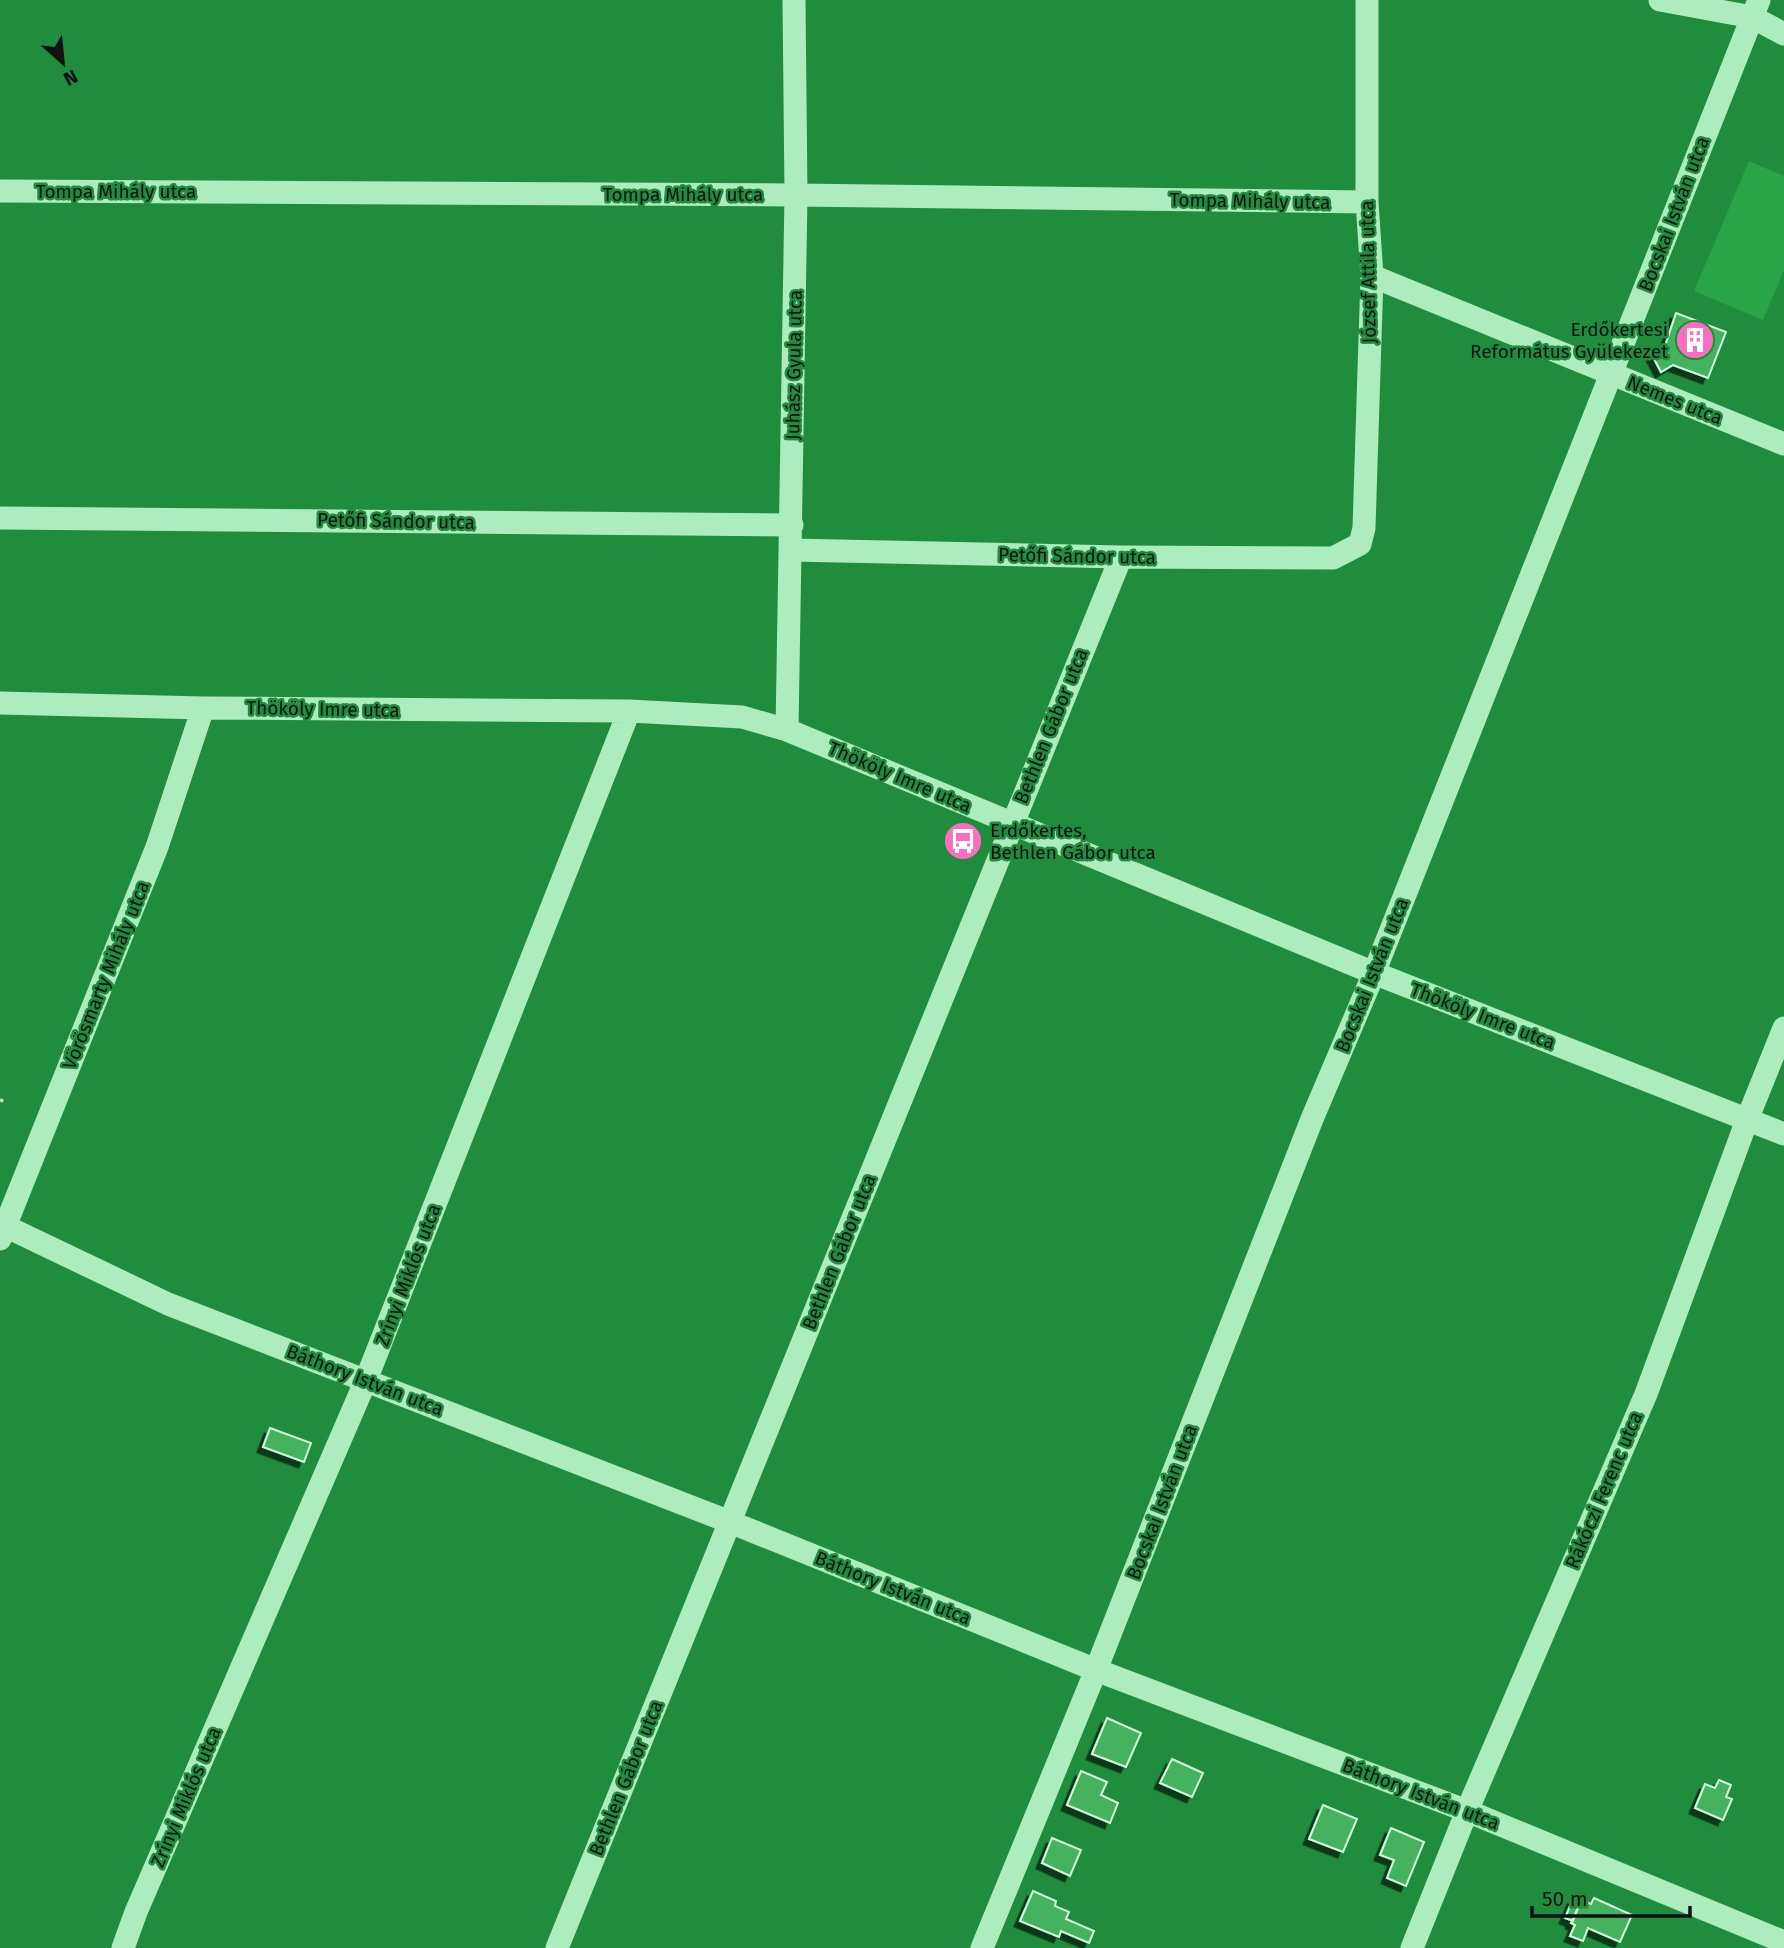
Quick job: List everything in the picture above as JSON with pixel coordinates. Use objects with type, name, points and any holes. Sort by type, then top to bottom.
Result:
[{"type":"street","name":"Juhász Gyula utca","points":[[787,730],[796,195],[794,0]]},
{"type":"street","name":"József Attila utca","points":[[1360,544],[1364,528],[1372,276],[1367,202],[1367,0]]},
{"type":"street","points":[[1660,0],[1755,8],[1784,34]]},
{"type":"street","name":"Bocskai István utca","points":[[982,1948],[1096,1670],[1312,1119],[1374,973],[1755,8]]},
{"type":"street","name":"Tompa Mihály utca","points":[[0,191],[796,195],[1367,202]]},
{"type":"street","name":"Nemes utca","points":[[1372,276],[1784,444]]},
{"type":"street","name":"Petőfi Sándor utca","points":[[0,518],[792,525]]},
{"type":"street","name":"Petőfi Sándor utca","points":[[791,550],[1121,557],[1333,558],[1360,544]]},
{"type":"street","name":"Bethlen Gábor utca","points":[[557,1948],[1121,557]]},
{"type":"street","name":"Thököly Imre utca","points":[[0,703],[629,712],[742,718],[787,730],[1374,973],[1784,1134]]},
{"type":"street","name":"Vörösmarty Mihály utca","points":[[3,1232],[157,847],[203,708]]},
{"type":"street","name":"Zrínyi Miklós utca","points":[[123,1948],[136,1912],[366,1380],[629,712]]},
{"type":"street","name":"Rákóczi Ferenc utca","points":[[1412,1948],[1467,1811],[1646,1394],[1747,1120],[1784,1028]]},
{"type":"street","name":"Báthory István utca","points":[[3,1232],[168,1304],[730,1522],[1096,1670],[1467,1811],[1784,1942]]},
{"type":"path","points":[[0,1100],[8,1102]]},
{"type":"green space","points":[[1749,161],[1784,176],[1784,270],[1763,320],[1694,291]]},
{"type":"building","name":"Erdőkertesi Református Gyülekezet","points":[[1676,313],[1726,332],[1708,378],[1673,365],[1661,372],[1652,355],[1664,349]]},
{"type":"building","points":[[270,1428],[311,1443],[304,1462],[263,1447]]},
{"type":"building","points":[[1107,1718],[1141,1733],[1126,1767],[1092,1754]]},
{"type":"building","points":[[1172,1759],[1203,1773],[1192,1797],[1160,1783]]},
{"type":"building","points":[[1081,1771],[1107,1782],[1101,1795],[1118,1803],[1110,1823],[1067,1805]]},
{"type":"building","points":[[1719,1780],[1731,1785],[1726,1797],[1732,1799],[1723,1820],[1695,1808],[1705,1784],[1715,1788]]},
{"type":"building","points":[[1323,1805],[1357,1819],[1343,1852],[1309,1839]]},
{"type":"building","points":[[1391,1828],[1424,1842],[1406,1886],[1387,1878],[1394,1860],[1380,1855]]},
{"type":"building","points":[[1052,1838],[1081,1850],[1070,1876],[1042,1863]]},
{"type":"building","points":[[1033,1891],[1056,1901],[1055,1906],[1069,1912],[1066,1919],[1094,1931],[1089,1943],[1061,1931],[1059,1937],[1020,1921]]},
{"type":"building","points":[[1594,1898],[1632,1915],[1620,1942],[1588,1928],[1583,1941],[1570,1936],[1575,1925],[1571,1923],[1580,1903],[1582,1900],[1591,1904]]},
{"type":"building","points":[[1573,1899],[1580,1903],[1573,1921],[1565,1918]]},
{"type":"place","name":"Erdőkertesi Református Gyülekezet","points":[[1695,340]]},
{"type":"place","name":"Erdőkertes, Bethlen Gábor utca","points":[[963,841]]}]
